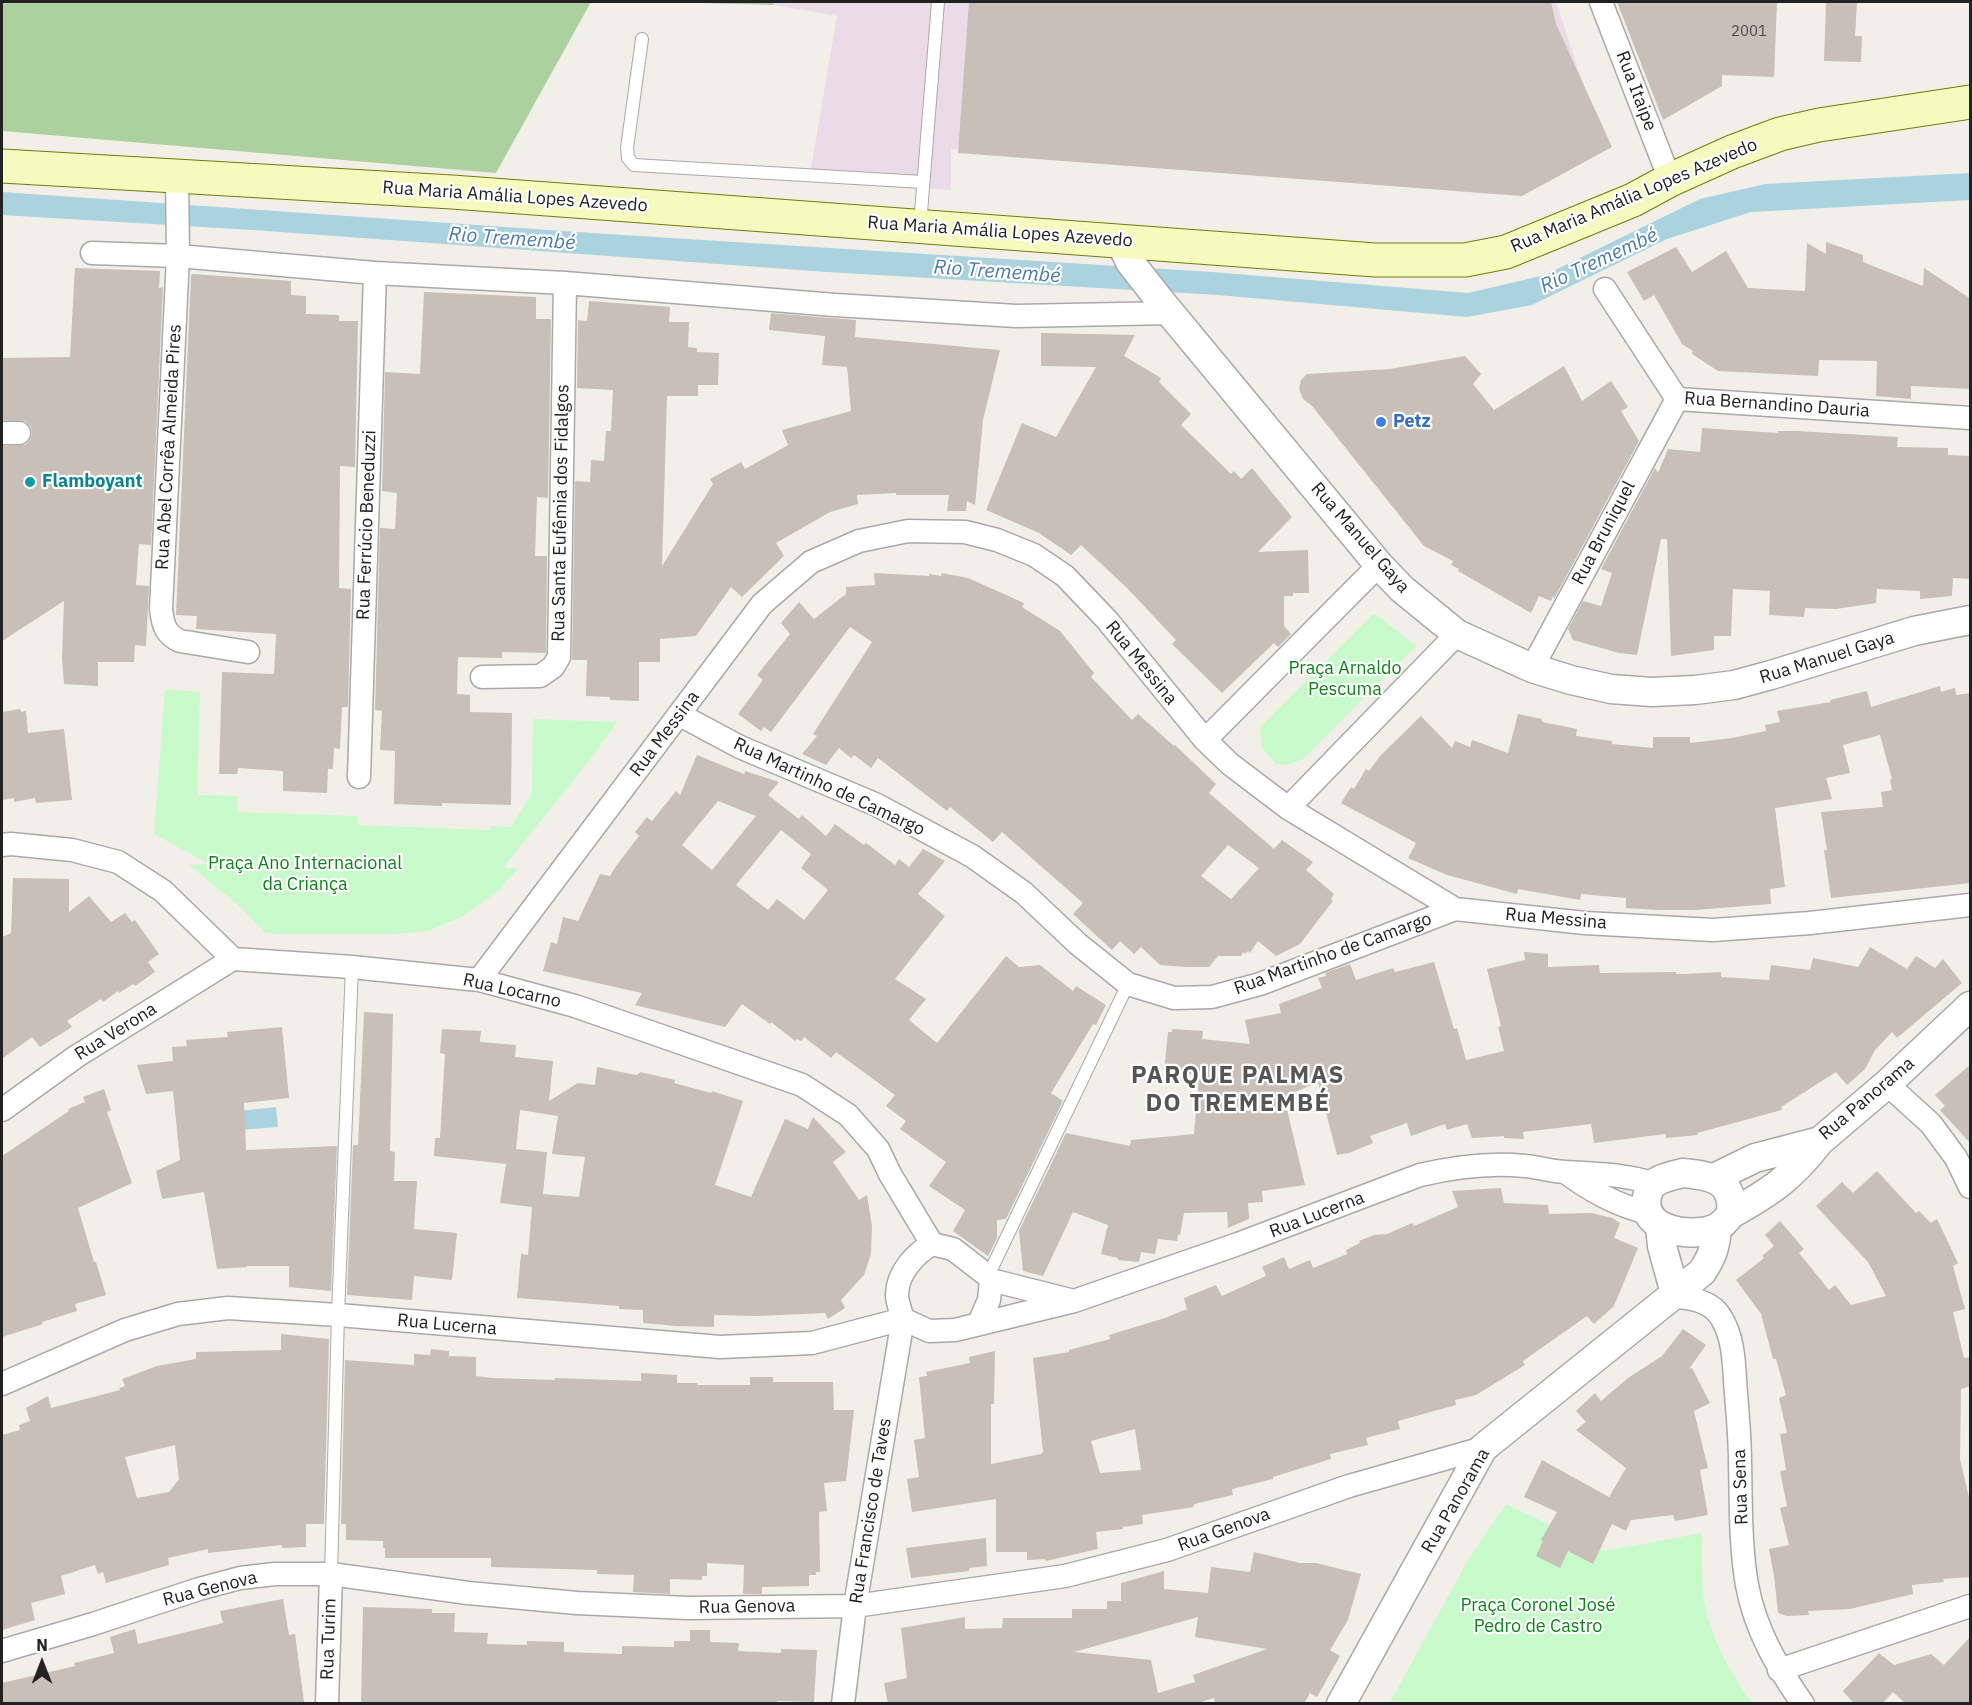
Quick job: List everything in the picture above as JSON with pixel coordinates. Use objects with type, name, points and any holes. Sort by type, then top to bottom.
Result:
[{"type":"main road","name":"Rua Maria Amália Lopes Azevedo","points":[[2,166],[177,184],[452,192],[794,219],[920,226],[1125,252],[1375,260],[1465,260],[1506,252],[1633,200],[1732,152],[1780,134],[1819,125],[1971,102]]},
{"type":"street","name":"Rua Itaipe","points":[[1601,2],[1671,180]]},
{"type":"street","name":"Rua Abel Corrêa Almeida Pires","points":[[177,184],[178,256],[161,609],[164,627],[171,636],[180,641],[248,652]]},
{"type":"street","name":"Rua Manuel Gaya","points":[[1125,252],[1167,308],[1379,565],[1428,611],[1457,634],[1532,668],[1611,689],[1652,692],[1695,690],[1734,685],[1914,632],[1971,620]]},
{"type":"street","points":[[92,253],[178,256],[375,273],[565,283],[835,305],[1016,316],[1167,308]]},
{"type":"street","name":"Rua Ferrúcio Beneduzzi","points":[[359,777],[375,273]]},
{"type":"street","name":"Rua Santa Eufêmia dos Fidalgos","points":[[482,677],[540,676],[553,667],[559,657],[565,283]]},
{"type":"street","name":"Rua Bernandino Dauria","points":[[1605,289],[1677,399],[1971,418]]},
{"type":"street","name":"Rua Bruniquel","points":[[1532,668],[1677,399]]},
{"type":"street","name":"Rua Messina","points":[[479,980],[762,604],[811,562],[859,541],[908,531],[964,532],[998,540],[1034,555],[1065,576],[1107,620],[1205,740],[1256,785],[1288,808],[1455,909],[1585,923],[1713,930],[1810,923],[1971,905]]},
{"type":"street","points":[[1205,740],[1379,565]]},
{"type":"street","points":[[1288,808],[1457,634]]},
{"type":"street","name":"Rua Martinho de Camargo","points":[[680,715],[740,747],[877,805],[972,856],[1024,893],[1078,944],[1128,984],[1174,998],[1212,997],[1260,984],[1455,909]]},
{"type":"street","points":[[2,845],[72,850],[118,862],[163,891],[233,959]]},
{"type":"street","name":"Rua Locarno","points":[[233,959],[352,967],[479,980],[574,1006],[802,1085],[848,1115],[878,1149],[890,1174],[932,1244]]},
{"type":"street","name":"Rua Verona","points":[[2,1110],[77,1056],[233,959]]},
{"type":"street","name":"Rua Panorama","points":[[1714,1178],[1755,1158],[1820,1141],[1887,1084],[1971,1006]]},
{"type":"street","points":[[1887,1084],[1931,1124],[1956,1158],[1971,1187]]},
{"type":"street","points":[[1654,1219],[1688,1233],[1724,1221],[1780,1185],[1799,1167],[1820,1141]]},
{"type":"street","name":"Rua Lucerna","points":[[979,1323],[1074,1301],[1238,1244],[1420,1175],[1450,1168],[1488,1164],[1524,1166],[1565,1173],[1611,1173],[1653,1183]]},
{"type":"street","name":"Rua Lucerna","points":[[1565,1173],[1603,1197],[1654,1219]]},
{"type":"street","points":[[1673,1295],[1662,1246],[1646,1198],[1653,1183],[1683,1173],[1701,1174],[1714,1178],[1725,1186],[1731,1197],[1724,1221]]},
{"type":"street","name":"Rua Panorama","points":[[1341,1704],[1483,1448],[1702,1272],[1712,1257],[1724,1221]]},
{"type":"street","points":[[990,1278],[988,1300],[979,1323],[955,1330],[929,1330],[903,1319],[897,1295],[903,1272],[919,1251],[932,1244],[953,1249],[990,1278],[1074,1301]]},
{"type":"street","name":"Rua Sena","points":[[1673,1295],[1709,1304],[1722,1318],[1730,1340],[1734,1361],[1742,1536],[1748,1585],[1757,1624],[1779,1670],[1803,1704]]},
{"type":"street","name":"Rua Lucerna","points":[[2,1384],[125,1330],[178,1314],[228,1308],[720,1347],[812,1343],[903,1319]]},
{"type":"street","name":"Rua Francisco de Taves","points":[[843,1704],[855,1606],[903,1319]]},
{"type":"street","name":"Rua Genova","points":[[2,1651],[199,1589],[240,1578],[275,1574],[332,1574],[468,1593],[577,1603],[688,1608],[855,1606],[1065,1576],[1167,1550],[1349,1486],[1483,1448]]},
{"type":"street","name":"Rua Turim","points":[[327,1704],[332,1574]]},
{"type":"street","points":[[1779,1670],[1971,1606]]},
{"type":"lane","points":[[920,226],[938,2]]},
{"type":"lane","points":[[642,39],[627,148],[628,158],[634,165],[923,182]]},
{"type":"lane","points":[[332,1574],[338,1315],[352,967]]},
{"type":"lane","points":[[990,1278],[1128,984]]},
{"type":"shaded area","points":[[773,2],[1556,2],[1601,138],[1501,195],[951,149],[951,190],[809,180],[837,16],[774,5]]},
{"type":"green space","points":[[2,2],[591,2],[496,173],[2,131]]},
{"type":"green space","points":[[664,2],[773,2],[774,5]]},
{"type":"green space","name":"Praça Arnaldo Pescuma","points":[[1372,615],[1377,615],[1416,646],[1303,759],[1287,765],[1276,764],[1262,748],[1260,727]]},
{"type":"green space","name":"Praça Ano Internacional da Criança","points":[[165,689],[200,692],[197,795],[237,796],[238,812],[357,816],[358,825],[490,830],[491,826],[511,827],[532,793],[533,719],[617,722],[596,752],[503,868],[518,868],[499,890],[462,917],[428,931],[395,934],[276,934],[264,932],[237,904],[189,865],[209,864],[154,834]]},
{"type":"green space","name":"Praça Coronel José Pedro de Castro","points":[[1506,1504],[1605,1551],[1702,1533],[1703,1591],[1711,1627],[1729,1667],[1752,1703],[1389,1704],[1468,1560]]},
{"type":"water","name":"Rio Tremembé","points":[[1970,173],[1970,200],[1751,212],[1667,239],[1532,305],[1467,317],[1218,295],[827,272],[253,230],[2,215],[2,192],[592,233],[1212,272],[1468,293],[1545,275],[1700,199],[1765,184]]},
{"type":"water","points":[[276,1107],[278,1127],[240,1130],[239,1111]]},
{"type":"building","points":[[969,2],[1551,2],[1556,24],[1612,147],[1522,196],[958,153]]},
{"type":"building","points":[[1617,2],[1777,2],[1774,77],[1722,75],[1722,86],[1663,120]]},
{"type":"building","points":[[1826,2],[1857,2],[1855,36],[1862,36],[1861,62],[1824,61]]},
{"type":"building","points":[[1826,242],[1863,255],[1863,262],[1923,286],[1924,268],[1971,299],[1971,389],[1911,386],[1911,399],[1876,396],[1877,361],[1819,360],[1818,376],[1718,371],[1692,354],[1693,351],[1682,344],[1654,295],[1644,301],[1627,272],[1676,247],[1692,272],[1726,251],[1748,288],[1805,291],[1807,243],[1826,254]]},
{"type":"building","points":[[75,268],[160,271],[159,288],[163,287],[151,545],[139,544],[136,585],[149,586],[146,646],[135,645],[134,662],[98,662],[98,686],[64,684],[62,658],[64,601],[2,641],[2,446],[25,445],[32,434],[31,427],[25,421],[2,420],[2,358],[70,357]]},
{"type":"building","points":[[191,275],[291,281],[291,295],[306,296],[306,314],[339,315],[339,321],[358,321],[355,467],[340,466],[339,588],[351,589],[348,707],[342,707],[340,749],[334,748],[333,769],[328,769],[327,793],[283,791],[283,771],[238,768],[237,774],[219,774],[222,672],[274,674],[276,634],[196,629],[197,616],[176,615]]},
{"type":"building","points":[[424,292],[536,297],[536,319],[551,319],[548,498],[537,497],[535,556],[547,556],[546,653],[502,652],[502,658],[458,657],[457,694],[470,695],[470,712],[512,713],[511,805],[394,804],[395,751],[380,750],[382,711],[375,710],[380,528],[395,529],[397,493],[382,491],[385,372],[420,374]]},
{"type":"building","points":[[589,301],[670,307],[669,322],[689,322],[688,347],[697,348],[697,352],[719,353],[718,385],[698,385],[698,396],[667,396],[662,566],[713,484],[710,479],[741,462],[745,469],[788,445],[782,430],[851,411],[847,367],[822,365],[825,336],[769,330],[771,313],[856,320],[855,337],[1000,350],[983,420],[975,505],[967,501],[966,511],[947,511],[949,495],[896,495],[896,493],[857,495],[858,504],[830,512],[776,543],[784,556],[742,597],[731,587],[696,636],[660,639],[660,662],[639,662],[639,701],[586,696],[587,660],[572,660],[575,481],[590,482],[591,460],[604,461],[606,431],[611,431],[613,390],[577,388],[578,320],[587,321]]},
{"type":"building","points":[[1041,333],[1135,335],[1124,356],[1161,378],[1159,382],[1191,414],[1181,425],[1231,474],[1234,471],[1241,479],[1252,468],[1292,517],[1258,552],[1308,550],[1309,593],[1293,593],[1293,596],[1284,596],[1284,626],[1291,634],[1278,647],[1274,643],[1222,693],[1172,644],[1176,640],[1127,588],[1081,545],[1071,555],[1039,533],[986,510],[1022,423],[1056,437],[1096,367],[1041,366]]},
{"type":"building","points":[[1465,356],[1481,374],[1473,384],[1494,410],[1564,366],[1582,401],[1611,381],[1628,407],[1621,411],[1639,441],[1554,599],[1553,596],[1551,601],[1539,596],[1531,613],[1458,571],[1459,569],[1451,565],[1453,561],[1424,546],[1312,406],[1303,399],[1299,389],[1301,380],[1307,374],[1390,369]]},
{"type":"building","points":[[1702,428],[1898,437],[1897,447],[1948,448],[1948,455],[1971,456],[1971,579],[1953,578],[1952,596],[1920,599],[1920,591],[1877,589],[1876,603],[1836,609],[1805,608],[1804,617],[1769,615],[1770,591],[1733,589],[1731,636],[1714,636],[1714,650],[1671,656],[1667,539],[1661,539],[1637,655],[1619,653],[1573,640],[1568,629],[1583,601],[1601,606],[1612,573],[1601,569],[1655,468],[1658,473],[1668,449],[1700,452]]},
{"type":"building","points":[[874,573],[941,576],[942,573],[968,578],[1024,603],[1022,607],[1060,631],[1094,673],[1091,677],[1132,720],[1138,714],[1216,784],[1209,793],[1274,849],[1282,840],[1313,862],[1306,870],[1334,894],[1331,899],[1333,901],[1300,944],[1276,956],[1258,941],[1250,953],[1248,951],[1245,954],[1243,952],[1241,956],[1218,956],[1209,967],[1160,965],[1141,947],[1134,954],[1120,941],[1112,950],[1073,914],[1083,903],[1002,832],[993,842],[950,807],[947,811],[878,758],[871,768],[854,755],[851,758],[839,748],[826,765],[802,754],[817,736],[813,734],[872,642],[850,627],[771,732],[764,727],[761,731],[738,714],[763,680],[757,675],[790,634],[781,623],[799,602],[814,619],[846,594],[846,587],[875,585]],"holes":[[[1228,845],[1259,868],[1231,899],[1201,876]]]},
{"type":"building","points":[[1940,686],[1941,692],[1955,688],[1956,695],[1971,693],[1971,883],[1831,898],[1821,812],[1883,807],[1881,792],[1892,790],[1890,779],[1892,779],[1880,735],[1843,745],[1850,773],[1826,778],[1832,799],[1775,808],[1785,887],[1770,889],[1771,904],[1695,910],[1658,910],[1626,908],[1626,898],[1581,894],[1580,900],[1518,889],[1517,894],[1447,875],[1408,858],[1416,843],[1341,803],[1351,787],[1354,789],[1366,769],[1369,771],[1380,756],[1421,716],[1452,748],[1455,741],[1470,747],[1472,740],[1508,753],[1518,714],[1542,719],[1542,722],[1577,729],[1576,736],[1612,741],[1612,744],[1653,748],[1653,737],[1690,737],[1690,743],[1732,738],[1766,731],[1765,725],[1780,722],[1777,711],[1831,702],[1830,700],[1867,691],[1871,707]]},
{"type":"building","points":[[20,709],[21,712],[26,711],[28,733],[64,729],[72,800],[36,803],[35,798],[14,802],[14,798],[2,800],[2,712]]},
{"type":"building","points":[[697,755],[744,774],[745,771],[779,782],[768,795],[799,819],[802,815],[826,836],[835,824],[864,845],[866,843],[895,865],[899,859],[909,867],[923,849],[945,861],[918,894],[945,916],[895,979],[926,999],[909,1020],[937,1043],[1006,956],[1019,967],[1040,965],[1073,991],[1076,986],[1106,1005],[1096,1025],[1093,1024],[1051,1093],[1063,1101],[1006,1219],[997,1220],[997,1238],[988,1256],[953,1231],[965,1210],[929,1186],[946,1162],[900,1129],[906,1121],[886,1106],[895,1095],[836,1052],[831,1058],[804,1037],[801,1041],[797,1039],[795,1041],[771,1022],[770,1024],[742,1004],[725,1027],[635,1005],[642,993],[543,971],[551,942],[557,944],[563,917],[578,921],[600,874],[610,876],[639,836],[635,832],[647,817],[652,821],[676,791],[680,795]],"holes":[[[718,801],[756,816],[712,870],[682,845]],[[781,830],[811,854],[801,868],[828,890],[804,920],[777,899],[768,910],[736,885]]]},
{"type":"building","points":[[13,878],[69,879],[69,912],[89,896],[111,922],[125,913],[132,922],[135,920],[159,954],[148,962],[155,972],[135,986],[133,984],[119,993],[118,991],[103,1002],[101,999],[67,1021],[72,1027],[40,1047],[32,1037],[2,1059],[2,937],[11,933]]},
{"type":"building","points":[[1870,947],[1907,969],[1916,956],[1935,968],[1943,959],[1962,983],[1897,1038],[1892,1032],[1875,1050],[1865,1069],[1847,1085],[1836,1072],[1781,1107],[1782,1110],[1697,1133],[1698,1135],[1666,1138],[1666,1134],[1594,1143],[1591,1124],[1523,1132],[1524,1139],[1504,1138],[1504,1136],[1472,1138],[1467,1124],[1447,1130],[1445,1124],[1411,1136],[1407,1123],[1370,1136],[1373,1143],[1349,1153],[1337,1155],[1318,1082],[1284,1097],[1305,1185],[1262,1191],[1263,1202],[1248,1203],[1249,1219],[1228,1228],[1227,1212],[1184,1213],[1177,1241],[1158,1239],[1155,1254],[1141,1252],[1139,1262],[1118,1260],[1118,1258],[1101,1254],[1108,1225],[1073,1212],[1043,1276],[1023,1271],[1019,1231],[1066,1133],[1130,1146],[1131,1140],[1194,1134],[1199,1075],[1164,1072],[1168,1032],[1172,1032],[1172,1029],[1203,1031],[1202,1039],[1250,1044],[1245,1020],[1281,1013],[1279,1004],[1322,988],[1318,978],[1326,976],[1325,973],[1350,964],[1356,980],[1393,968],[1395,972],[1434,962],[1466,1060],[1504,1051],[1498,1027],[1501,1026],[1487,969],[1525,960],[1524,952],[1548,954],[1548,967],[1599,965],[1600,973],[1721,972],[1721,977],[1769,980],[1771,965],[1810,970],[1813,958],[1858,967]]},
{"type":"building","points":[[364,1012],[393,1014],[390,1151],[395,1152],[394,1181],[417,1181],[414,1229],[457,1233],[452,1280],[414,1276],[412,1300],[347,1295],[353,1145],[358,1145]]},
{"type":"building","points":[[282,1027],[289,1098],[244,1103],[246,1150],[337,1146],[331,1291],[289,1287],[289,1266],[217,1269],[204,1192],[162,1199],[156,1171],[180,1160],[173,1091],[146,1094],[137,1065],[173,1061],[172,1047],[187,1046],[186,1040],[228,1037],[227,1032]]},
{"type":"building","points":[[442,1029],[481,1031],[480,1042],[516,1045],[515,1057],[553,1061],[549,1101],[578,1083],[595,1085],[597,1067],[636,1075],[640,1072],[675,1080],[674,1083],[711,1093],[712,1091],[743,1101],[715,1185],[751,1197],[785,1119],[808,1129],[813,1117],[846,1152],[833,1162],[859,1200],[867,1195],[872,1226],[871,1254],[864,1275],[841,1300],[845,1308],[828,1319],[825,1313],[714,1315],[714,1327],[643,1323],[643,1310],[619,1309],[619,1306],[517,1298],[521,1254],[528,1255],[532,1207],[500,1203],[506,1164],[434,1156],[435,1138],[440,1138],[445,1054],[440,1053]],"holes":[[[520,1110],[558,1116],[552,1154],[585,1157],[579,1197],[543,1194],[547,1152],[516,1149]]]},
{"type":"building","points":[[1971,1064],[1971,1144],[1940,1110],[1945,1106],[1935,1095]]},
{"type":"building","points":[[104,1089],[111,1110],[107,1112],[132,1183],[78,1208],[106,1295],[75,1304],[77,1311],[2,1337],[2,1156],[69,1111],[68,1109],[85,1102],[83,1097]]},
{"type":"building","points":[[1877,1171],[1916,1213],[1919,1211],[1931,1223],[1937,1219],[1958,1263],[1953,1266],[1965,1309],[1953,1312],[1964,1358],[1971,1357],[1971,1386],[1961,1389],[1960,1459],[1971,1506],[1971,1577],[1912,1585],[1913,1594],[1850,1609],[1808,1611],[1809,1615],[1787,1616],[1778,1613],[1769,1549],[1789,1545],[1780,1508],[1787,1506],[1780,1471],[1786,1470],[1780,1434],[1787,1433],[1779,1398],[1786,1395],[1776,1359],[1773,1359],[1761,1314],[1736,1280],[1764,1258],[1762,1256],[1774,1246],[1765,1235],[1780,1221],[1804,1249],[1799,1253],[1829,1290],[1835,1285],[1851,1305],[1886,1296],[1868,1262],[1816,1206],[1842,1182],[1853,1193]]},
{"type":"building","points":[[1501,1188],[1504,1203],[1548,1205],[1549,1214],[1592,1213],[1612,1218],[1620,1223],[1614,1238],[1638,1248],[1614,1306],[1594,1324],[1587,1316],[1523,1361],[1525,1365],[1476,1395],[1455,1400],[1456,1405],[1398,1421],[1400,1429],[1366,1438],[1368,1445],[1330,1454],[1331,1459],[1273,1477],[1273,1479],[1232,1489],[1233,1495],[1198,1503],[1193,1505],[1194,1507],[1142,1515],[1143,1524],[1096,1532],[1098,1549],[1046,1561],[1045,1559],[1027,1560],[1027,1552],[996,1552],[996,1499],[912,1512],[907,1479],[919,1477],[914,1440],[925,1438],[919,1377],[927,1376],[926,1372],[970,1363],[969,1357],[995,1351],[994,1404],[991,1404],[991,1464],[1041,1454],[1043,1452],[1033,1358],[1069,1352],[1069,1350],[1110,1339],[1109,1335],[1165,1318],[1187,1309],[1184,1298],[1216,1285],[1222,1296],[1266,1276],[1262,1267],[1284,1257],[1289,1269],[1310,1260],[1313,1268],[1347,1254],[1346,1250],[1360,1243],[1359,1241],[1374,1235],[1387,1234],[1412,1223],[1414,1226],[1458,1207],[1452,1191]],"holes":[[[1135,1429],[1141,1470],[1100,1473],[1091,1441]]]},
{"type":"building","points":[[1683,1329],[1706,1345],[1689,1369],[1692,1368],[1710,1403],[1694,1411],[1708,1468],[1700,1470],[1708,1515],[1675,1521],[1673,1515],[1631,1520],[1626,1531],[1612,1524],[1593,1564],[1568,1551],[1560,1568],[1536,1556],[1543,1541],[1541,1540],[1557,1512],[1524,1497],[1542,1460],[1609,1497],[1626,1468],[1576,1430],[1586,1422],[1576,1411],[1595,1393],[1601,1401],[1628,1378],[1662,1356]]},
{"type":"building","points":[[281,1334],[329,1339],[324,1524],[306,1524],[306,1547],[282,1548],[282,1545],[208,1553],[208,1549],[168,1558],[169,1565],[106,1583],[103,1572],[98,1574],[95,1565],[61,1576],[65,1594],[31,1603],[35,1620],[2,1630],[2,1435],[20,1430],[19,1425],[30,1421],[26,1408],[48,1396],[51,1408],[120,1390],[119,1388],[125,1386],[122,1379],[157,1366],[196,1359],[196,1352],[281,1350]],"holes":[[[175,1445],[179,1479],[169,1492],[137,1498],[125,1457]]]},
{"type":"building","points":[[431,1349],[449,1351],[449,1356],[476,1357],[476,1376],[493,1378],[641,1381],[641,1373],[677,1375],[677,1383],[697,1383],[697,1385],[750,1385],[750,1377],[773,1377],[773,1382],[833,1382],[834,1410],[854,1410],[846,1481],[824,1483],[827,1511],[819,1512],[820,1572],[816,1572],[816,1575],[809,1575],[809,1586],[762,1587],[762,1594],[743,1594],[744,1565],[707,1563],[707,1576],[702,1576],[702,1580],[670,1579],[670,1594],[633,1592],[634,1575],[597,1574],[597,1570],[491,1567],[491,1558],[385,1558],[383,1541],[346,1540],[346,1524],[341,1524],[345,1360],[414,1365],[414,1354],[430,1355]]},
{"type":"building","points":[[986,1538],[987,1566],[969,1568],[969,1571],[911,1578],[906,1548]]},
{"type":"building","points":[[1254,1552],[1361,1574],[1348,1620],[1330,1650],[1340,1656],[1317,1697],[1310,1693],[1304,1704],[1215,1704],[1214,1698],[1195,1704],[963,1702],[963,1704],[888,1704],[884,1683],[907,1678],[901,1628],[965,1617],[965,1629],[1002,1628],[1003,1618],[1072,1618],[1072,1609],[1107,1609],[1107,1601],[1121,1601],[1121,1583],[1164,1571],[1164,1589],[1208,1593],[1211,1567],[1250,1572]],"holes":[[[1198,1617],[1195,1637],[1267,1649],[1193,1675],[1195,1682],[1158,1693],[1151,1660],[1074,1652]]]},
{"type":"building","points":[[283,1599],[289,1635],[295,1634],[304,1702],[293,1704],[2,1704],[2,1683],[75,1666],[74,1663],[114,1653],[110,1637],[135,1629],[138,1644],[223,1623],[220,1611]]},
{"type":"building","points":[[363,1607],[432,1609],[432,1613],[455,1613],[454,1632],[488,1633],[487,1644],[527,1645],[527,1641],[564,1642],[564,1652],[622,1654],[622,1646],[674,1647],[674,1641],[690,1641],[690,1630],[710,1630],[710,1642],[739,1643],[738,1651],[781,1653],[781,1649],[817,1650],[814,1702],[777,1701],[777,1704],[361,1704]]},
{"type":"building","points":[[1971,1636],[1971,1704],[1906,1704],[1893,1692],[1882,1704],[1854,1704],[1843,1691],[1879,1653],[1894,1665],[1931,1654],[1944,1665]]},
{"type":"place","name":"Petz","points":[[1381,422]]},
{"type":"place","name":"Flamboyant","points":[[30,482]]},
{"type":"district","name":"PARQUE PALMAS DO TREMEMBÉ","points":[[1238,1090]]}]
